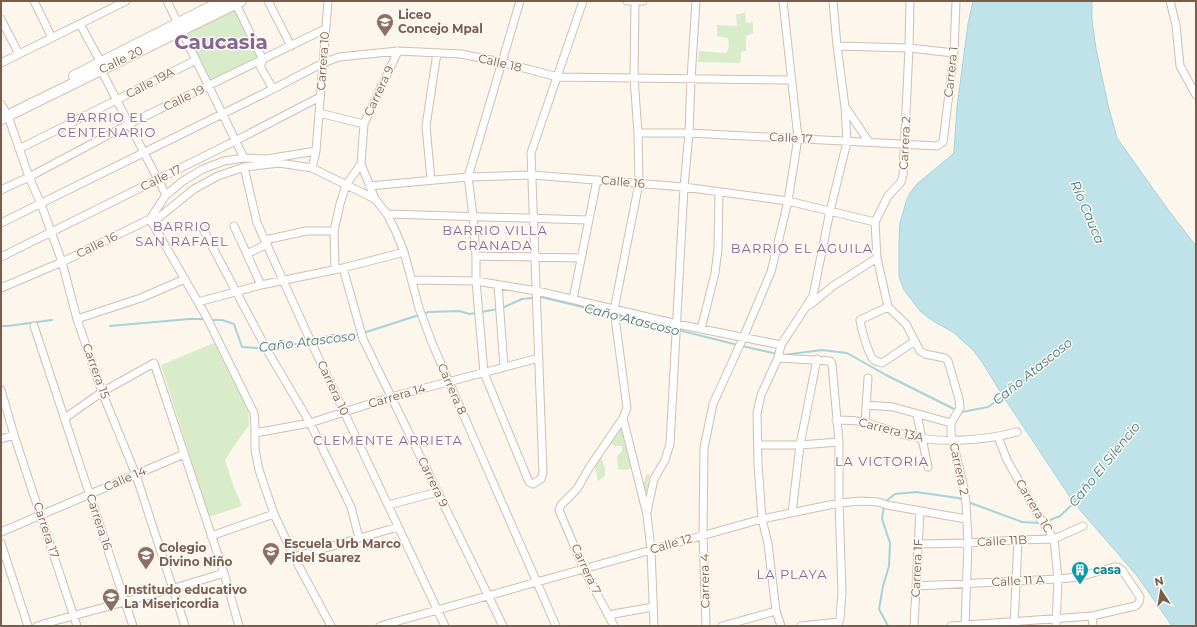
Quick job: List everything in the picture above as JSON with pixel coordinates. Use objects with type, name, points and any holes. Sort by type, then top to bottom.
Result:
[{"type":"street","points":[[1,63],[126,1]]},
{"type":"street","points":[[167,1],[244,158]]},
{"type":"street","name":"Calle 20","points":[[180,27],[222,1]]},
{"type":"street","points":[[268,1],[291,46]]},
{"type":"street","name":"Carrera 10","points":[[312,168],[316,151],[328,1]]},
{"type":"street","points":[[520,1],[468,177],[473,216],[476,281],[484,373],[528,482],[533,484],[541,479],[543,473],[531,153],[583,1]]},
{"type":"street","points":[[627,1],[643,1]]},
{"type":"street","points":[[635,1],[634,78],[638,133],[639,183],[614,313],[627,408],[622,418],[647,515],[651,550],[654,626]]},
{"type":"street","points":[[647,515],[654,479],[665,460],[670,444],[684,187],[689,133],[690,79],[696,1]]},
{"type":"street","name":"Carrera 4","points":[[706,626],[704,448],[713,404],[741,344],[771,272],[788,201],[798,138],[783,1]]},
{"type":"street","points":[[780,626],[776,611],[768,544],[762,519],[758,464],[757,413],[761,395],[780,352],[813,296],[830,211],[847,142],[845,107],[833,1]]},
{"type":"street","name":"Carrera 2","points":[[888,307],[877,258],[875,222],[888,196],[901,182],[903,175],[906,145],[910,1]]},
{"type":"street","name":"Carrera 1","points":[[943,142],[954,53],[956,1]]},
{"type":"street","points":[[1170,1],[1176,25],[1180,66],[1196,95]]},
{"type":"street","points":[[36,2],[52,38]]},
{"type":"street","points":[[238,2],[263,60],[260,66],[272,89]]},
{"type":"street","name":"Calle 20","points":[[3,113],[180,27],[238,2]]},
{"type":"street","points":[[1,19],[19,54]]},
{"type":"street","points":[[80,24],[166,196]]},
{"type":"street","name":"Calle 19","points":[[1,190],[29,177],[129,124],[263,60],[325,28]]},
{"type":"street","points":[[837,46],[909,48],[954,53]]},
{"type":"street","name":"Calle 18","points":[[1,223],[323,63],[339,57],[398,51],[461,54],[501,62],[558,77],[791,80]]},
{"type":"street","name":"Carrera 9","points":[[361,164],[364,124],[398,51]]},
{"type":"street","points":[[432,180],[426,126],[437,53]]},
{"type":"street","name":"Calle 19A","points":[[19,149],[196,60]]},
{"type":"street","name":"Calle 17","points":[[1,257],[158,180],[320,97]]},
{"type":"street","points":[[845,107],[869,142]]},
{"type":"street","name":"Carrera 15","points":[[3,113],[19,149],[62,262],[77,319],[102,392],[136,475],[185,626]]},
{"type":"street","points":[[319,113],[364,124]]},
{"type":"street","name":"Calle 17","points":[[638,133],[689,133],[937,146],[943,142]]},
{"type":"street","name":"Calle 16","points":[[151,221],[166,196],[183,181],[203,169],[224,161],[244,158],[267,159],[316,151]]},
{"type":"street","name":"Calle 16","points":[[1,288],[151,221],[194,189],[218,176],[244,167],[279,163],[312,168],[375,199]]},
{"type":"street","points":[[335,269],[334,231],[340,204],[346,185],[361,164]]},
{"type":"street","points":[[361,164],[375,199]]},
{"type":"street","name":"Carrera 10","points":[[244,167],[257,222],[310,341],[445,626]]},
{"type":"street","name":"Calle 16","points":[[369,186],[468,177],[532,175],[684,187],[788,201],[875,222]]},
{"type":"street","points":[[573,300],[597,180]]},
{"type":"street","points":[[701,329],[715,273],[718,249],[719,192]]},
{"type":"street","name":"Carrera 8","points":[[375,199],[387,214],[396,232],[404,252],[423,319],[556,626]]},
{"type":"street","points":[[387,214],[588,220]]},
{"type":"street","points":[[151,221],[208,319],[254,413],[255,449],[259,470],[274,514],[294,557],[331,626]]},
{"type":"street","points":[[234,226],[260,285]]},
{"type":"street","points":[[203,229],[266,347],[310,422],[351,507],[359,538]]},
{"type":"street","points":[[247,254],[266,242],[306,231],[334,231]]},
{"type":"street","points":[[198,302],[260,285],[343,268],[404,252]]},
{"type":"street","points":[[476,256],[581,258]]},
{"type":"street","points":[[804,310],[833,286],[877,258]]},
{"type":"street","name":"Carrera 9","points":[[343,268],[363,339],[503,626]]},
{"type":"street","points":[[77,319],[141,298],[185,279]]},
{"type":"street","points":[[412,280],[476,281],[498,285],[537,296],[573,300],[614,313],[677,328],[701,329],[741,344],[830,361],[832,364],[838,442],[842,592],[838,624],[801,626]]},
{"type":"street","points":[[498,285],[504,367]]},
{"type":"street","points":[[866,405],[893,408],[951,423],[960,408],[959,399],[948,361],[945,358],[925,354],[920,351],[916,341],[906,324],[888,307],[860,320],[864,338],[872,358],[876,362],[882,364],[916,341]]},
{"type":"street","name":"Carrera 16","points":[[34,326],[133,626]]},
{"type":"street","name":"Carrera 14","points":[[255,433],[310,422],[391,397],[539,358]]},
{"type":"street","points":[[792,513],[800,445],[818,359]]},
{"type":"street","points":[[65,418],[102,392],[154,363],[224,573],[240,626]]},
{"type":"street","points":[[865,423],[868,378]]},
{"type":"street","name":"Carrera 17","points":[[1,390],[14,435],[77,626]]},
{"type":"street","points":[[917,414],[928,467]]},
{"type":"street","name":"Carrera 7","points":[[614,626],[584,569],[560,512],[560,508],[577,489],[622,418]]},
{"type":"street","name":"Carrera 13A","points":[[836,420],[853,420],[910,436],[952,440],[998,437],[1017,432]]},
{"type":"street","name":"Carrera 2","points":[[951,423],[952,440],[966,503],[968,543],[965,626]]},
{"type":"street","points":[[1,439],[14,435]]},
{"type":"street","name":"Carrera 1C","points":[[998,437],[1006,460],[1054,539],[1058,579],[1056,623]]},
{"type":"street","points":[[758,445],[800,445],[838,442]]},
{"type":"street","name":"Calle 14","points":[[1,532],[184,454]]},
{"type":"street","points":[[388,505],[438,492]]},
{"type":"street","name":"Calle 12","points":[[380,626],[389,625],[762,519],[839,504],[861,501],[878,502],[966,519]]},
{"type":"street","name":"Carrera 1F","points":[[914,626],[920,511]]},
{"type":"street","points":[[211,536],[274,514]]},
{"type":"street","name":"Calle 11B","points":[[918,544],[1054,539],[1083,526]]},
{"type":"street","points":[[294,557],[398,527]]},
{"type":"street","points":[[1014,624],[1018,540]]},
{"type":"street","points":[[1,544],[28,626]]},
{"type":"street","name":"Calle 11 A","points":[[916,586],[1058,579],[1079,577],[1118,567],[1122,570],[1140,598],[1140,601],[1135,606],[1092,616]]},
{"type":"street","points":[[37,626],[173,589],[224,573]]},
{"type":"street","points":[[608,615],[653,607]]},
{"type":"street","points":[[722,626],[776,611]]},
{"type":"street","points":[[951,626],[1056,623],[1092,616],[1093,626]]},
{"type":"street","points":[[750,618],[752,626]]},
{"type":"green space","points":[[234,7],[259,58],[211,82],[186,31]]},
{"type":"green space","points":[[745,12],[746,23],[753,22],[753,33],[746,36],[746,51],[741,52],[741,62],[698,62],[699,51],[726,53],[729,47],[728,38],[717,36],[717,25],[737,26],[736,14]]},
{"type":"green space","points":[[214,343],[248,409],[249,425],[225,460],[242,506],[209,517],[161,365]]},
{"type":"green space","points":[[621,423],[624,434],[623,436],[627,439],[633,440],[635,448],[635,458],[632,467],[624,470],[618,469],[617,456],[622,451],[622,446],[615,446],[611,443],[612,438]]},
{"type":"green space","points":[[601,458],[605,468],[605,476],[598,481],[595,467]]},
{"type":"green space","points":[[646,475],[650,475],[647,484],[650,484],[650,491],[645,492],[642,485]]},
{"type":"water","name":"Río Cauca","points":[[973,1],[1092,1],[1092,20],[1096,49],[1117,138],[1196,246],[1196,626],[1172,626],[1138,577],[1074,503],[973,350],[953,332],[933,321],[921,312],[904,290],[899,276],[900,223],[906,202],[910,193],[917,184],[953,154],[954,151],[957,107],[968,24]]},
{"type":"waterway","name":"Caño Atascoso","points":[[502,308],[522,299],[541,297],[674,329]]},
{"type":"waterway","name":"Caño Atascoso","points":[[423,314],[428,312],[459,311],[470,314],[498,309]]},
{"type":"waterway","name":"Caño Atascoso","points":[[268,347],[306,343],[332,335],[357,335],[419,315]]},
{"type":"waterway","name":"Caño Atascoso","points":[[110,326],[189,319],[206,319]]},
{"type":"waterway","name":"Caño Atascoso","points":[[1,326],[52,320]]},
{"type":"waterway","name":"Caño Atascoso","points":[[211,320],[222,320],[234,324],[242,347],[264,347]]},
{"type":"waterway","name":"Caño Atascoso","points":[[678,330],[738,345]]},
{"type":"waterway","name":"Caño Atascoso","points":[[742,346],[777,354]]},
{"type":"waterway","name":"Caño Atascoso","points":[[783,355],[822,350],[847,353],[886,375],[956,410]]},
{"type":"waterway","name":"Caño Atascoso","points":[[960,412],[988,407],[1005,395]]},
{"type":"waterway","name":"Caño El Silencio","points":[[885,502],[895,494],[916,492],[964,500]]},
{"type":"waterway","name":"Caño El Silencio","points":[[968,502],[1022,522],[1040,523]]},
{"type":"waterway","name":"Caño El Silencio","points":[[1045,522],[1060,516],[1075,502]]},
{"type":"waterway","name":"Caño El Silencio","points":[[884,506],[882,519],[890,543],[889,566],[883,586],[879,609],[888,626]]},
{"type":"place","name":"Liceo Concejo Mpal","points":[[385,37]]},
{"type":"place","name":"Escuela Urb Marco Fidel Suarez","points":[[271,566]]},
{"type":"place","name":"Colegio Divino Niño","points":[[146,570]]},
{"type":"place","name":"casa","points":[[1080,585]]},
{"type":"place","name":"Institudo educativo La Misericordia","points":[[111,612]]},
{"type":"district","name":"Caucasia","points":[[221,42]]},
{"type":"district","name":"BARRIO EL CENTENARIO","points":[[107,124]]},
{"type":"district","name":"BARRIO SAN RAFAEL","points":[[182,234]]},
{"type":"district","name":"BARRIO VILLA GRANADA","points":[[495,238]]},
{"type":"district","name":"BARRIO EL AGUILA","points":[[802,248]]},
{"type":"district","name":"CLEMENTE ARRIETA","points":[[388,440]]},
{"type":"district","name":"LA VICTORIA","points":[[882,461]]},
{"type":"district","name":"LA PLAYA","points":[[792,574]]}]
